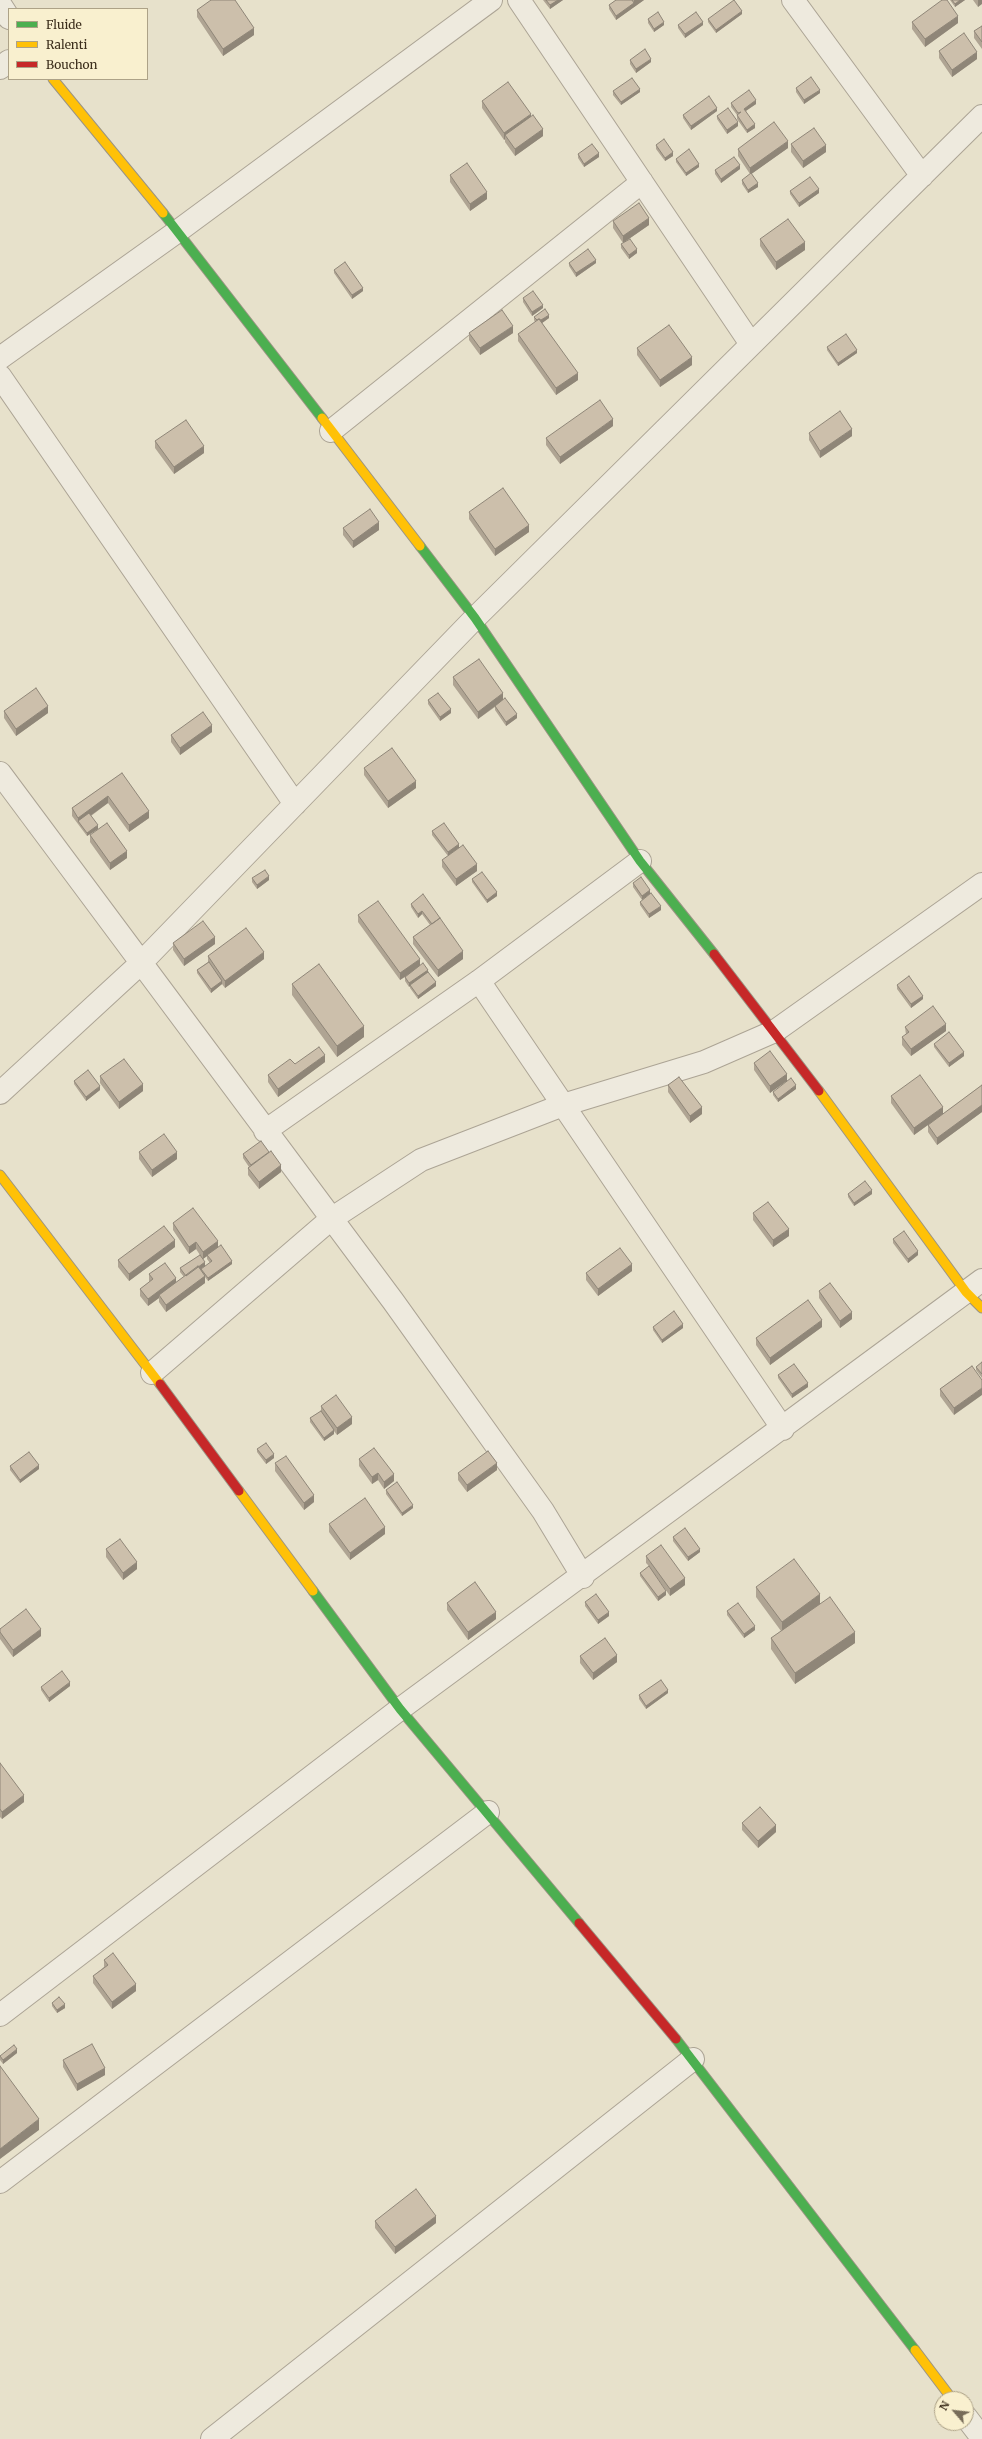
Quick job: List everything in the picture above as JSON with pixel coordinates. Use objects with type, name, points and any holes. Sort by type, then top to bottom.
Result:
[{"type":"street","points":[[0,358],[178,231],[491,0]]},
{"type":"street","points":[[519,0],[751,344]]},
{"type":"street","points":[[793,0],[922,176]]},
{"type":"street","points":[[0,4],[8,16]]},
{"type":"street","points":[[0,68],[8,62]]},
{"type":"street","points":[[54,80],[178,231],[475,618],[640,861],[974,1286],[982,1308]]},
{"type":"street","points":[[0,1093],[140,964],[475,618],[982,116]]},
{"type":"street","points":[[331,431],[642,182]]},
{"type":"street","points":[[0,376],[295,804]]},
{"type":"street","points":[[0,773],[140,964],[393,1301],[542,1511],[583,1577]]},
{"type":"street","points":[[265,1131],[478,981],[640,861]]},
{"type":"street","points":[[152,1372],[331,1219],[421,1160],[563,1105],[704,1062],[774,1031],[979,893]]},
{"type":"street","points":[[478,981],[783,1428]]},
{"type":"street","points":[[0,1175],[152,1372],[400,1710],[488,1812],[693,2059],[946,2391]]},
{"type":"street","points":[[0,2015],[400,1710],[583,1577],[974,1286]]},
{"type":"street","points":[[0,2182],[488,1812]]},
{"type":"street","points":[[212,2439],[693,2059]]},
{"type":"street","points":[[974,2428],[982,2438]]},
{"type":"building","points":[[211,0],[235,0],[254,28],[223,49],[197,10]]},
{"type":"building","points":[[546,0],[558,0],[550,5]]},
{"type":"building","points":[[616,0],[632,0],[634,3],[616,16],[609,5]]},
{"type":"building","points":[[734,0],[742,11],[716,30],[708,19]]},
{"type":"building","points":[[942,0],[947,0],[958,16],[925,39],[912,22]]},
{"type":"building","points":[[952,0],[960,0],[955,4]]},
{"type":"building","points":[[658,12],[664,22],[654,29],[648,19]]},
{"type":"building","points":[[696,12],[703,22],[685,34],[678,25]]},
{"type":"building","points":[[982,26],[982,42],[974,31]]},
{"type":"building","points":[[964,33],[977,52],[952,70],[939,51]]},
{"type":"building","points":[[645,49],[651,59],[636,69],[630,60]]},
{"type":"building","points":[[811,77],[820,90],[804,100],[796,88]]},
{"type":"building","points":[[632,78],[640,89],[621,102],[613,91]]},
{"type":"building","points":[[508,82],[531,114],[504,133],[482,101]]},
{"type":"building","points":[[749,90],[756,100],[744,109],[755,124],[747,130],[737,115],[741,112],[738,113],[731,103]]},
{"type":"building","points":[[709,96],[717,108],[691,126],[683,115]]},
{"type":"building","points":[[728,108],[738,122],[727,130],[717,116]]},
{"type":"building","points":[[533,115],[543,129],[515,149],[505,135]]},
{"type":"building","points":[[774,122],[788,141],[750,168],[738,149]]},
{"type":"building","points":[[814,128],[826,145],[803,161],[791,144]]},
{"type":"building","points":[[664,139],[673,152],[665,158],[656,145]]},
{"type":"building","points":[[592,144],[599,153],[584,164],[578,154]]},
{"type":"building","points":[[689,149],[699,164],[686,173],[676,159]]},
{"type":"building","points":[[734,157],[740,165],[721,179],[715,170]]},
{"type":"building","points":[[467,163],[487,192],[470,204],[450,175]]},
{"type":"building","points":[[751,173],[758,183],[748,190],[742,180]]},
{"type":"building","points":[[810,177],[819,189],[799,203],[790,191]]},
{"type":"building","points":[[639,203],[649,218],[623,236],[613,221]]},
{"type":"building","points":[[788,219],[805,242],[776,262],[760,239]]},
{"type":"building","points":[[630,239],[637,249],[629,255],[621,244]]},
{"type":"building","points":[[588,249],[596,260],[576,273],[569,263]]},
{"type":"building","points":[[345,262],[363,288],[352,295],[334,270]]},
{"type":"building","points":[[533,291],[543,305],[532,312],[523,298]]},
{"type":"building","points":[[545,309],[549,315],[541,320],[537,320],[534,317]]},
{"type":"building","points":[[502,310],[513,326],[480,348],[469,333]]},
{"type":"building","points":[[539,319],[578,373],[556,388],[518,334]]},
{"type":"building","points":[[669,325],[692,357],[660,380],[637,348]]},
{"type":"building","points":[[846,334],[857,350],[838,363],[827,347]]},
{"type":"building","points":[[600,400],[613,419],[560,457],[546,438]]},
{"type":"building","points":[[840,411],[852,429],[820,451],[809,433]]},
{"type":"building","points":[[186,420],[204,446],[174,467],[155,441]]},
{"type":"building","points":[[503,488],[529,525],[495,549],[469,512]]},
{"type":"building","points":[[370,509],[379,522],[353,541],[343,528]]},
{"type":"building","points":[[479,659],[503,693],[478,712],[453,677]]},
{"type":"building","points":[[36,688],[48,706],[16,729],[4,711]]},
{"type":"building","points":[[438,693],[451,709],[440,717],[428,700]]},
{"type":"building","points":[[505,698],[517,714],[506,722],[495,706]]},
{"type":"building","points":[[203,712],[212,725],[180,748],[171,735]]},
{"type":"building","points":[[392,748],[416,781],[388,801],[364,768]]},
{"type":"building","points":[[122,773],[149,811],[129,825],[108,796],[78,818],[72,808]]},
{"type":"building","points":[[89,813],[98,825],[87,833],[78,821]]},
{"type":"building","points":[[107,823],[127,851],[110,863],[90,835]]},
{"type":"building","points":[[444,823],[459,844],[448,852],[432,831]]},
{"type":"building","points":[[463,845],[477,864],[456,879],[442,860]]},
{"type":"building","points":[[265,870],[269,876],[257,885],[252,878]]},
{"type":"building","points":[[482,872],[497,892],[487,900],[472,879]]},
{"type":"building","points":[[641,877],[650,890],[642,896],[633,883]]},
{"type":"building","points":[[651,893],[661,906],[649,914],[640,902]]},
{"type":"building","points":[[423,894],[440,918],[432,924],[422,911],[418,914],[411,904]]},
{"type":"building","points":[[378,901],[420,959],[400,973],[358,915]]},
{"type":"building","points":[[440,918],[463,951],[438,970],[413,937]]},
{"type":"building","points":[[203,921],[215,937],[184,959],[173,943]]},
{"type":"building","points":[[246,928],[264,952],[225,981],[208,956]]},
{"type":"building","points":[[209,962],[222,981],[211,989],[197,970]]},
{"type":"building","points":[[423,963],[428,970],[409,983],[405,977]]},
{"type":"building","points":[[319,964],[364,1026],[337,1046],[292,984]]},
{"type":"building","points":[[428,972],[436,982],[418,996],[410,985]]},
{"type":"building","points":[[909,976],[923,996],[911,1004],[897,985]]},
{"type":"building","points":[[933,1006],[946,1024],[911,1049],[902,1037],[909,1032],[905,1027]]},
{"type":"building","points":[[949,1032],[964,1052],[949,1063],[934,1044]]},
{"type":"building","points":[[319,1047],[325,1055],[278,1089],[268,1075],[290,1059],[295,1064]]},
{"type":"building","points":[[770,1051],[787,1074],[770,1086],[754,1063]]},
{"type":"building","points":[[124,1059],[143,1084],[119,1102],[100,1076]]},
{"type":"building","points":[[88,1070],[100,1086],[86,1097],[74,1081]]},
{"type":"building","points":[[920,1075],[943,1107],[914,1128],[891,1096]]},
{"type":"building","points":[[679,1077],[702,1107],[690,1116],[668,1085]]},
{"type":"building","points":[[791,1078],[796,1085],[778,1099],[773,1092]]},
{"type":"building","points":[[982,1085],[982,1105],[937,1138],[928,1125]]},
{"type":"building","points":[[164,1134],[177,1152],[152,1170],[139,1152]]},
{"type":"building","points":[[261,1141],[269,1152],[251,1165],[243,1154]]},
{"type":"building","points":[[271,1151],[281,1165],[259,1182],[248,1168]]},
{"type":"building","points":[[865,1181],[872,1190],[854,1203],[848,1194]]},
{"type":"building","points":[[768,1202],[789,1229],[773,1240],[753,1213]]},
{"type":"building","points":[[193,1208],[218,1241],[203,1252],[196,1242],[189,1247],[173,1223]]},
{"type":"building","points":[[164,1226],[175,1240],[129,1274],[118,1260]]},
{"type":"building","points":[[904,1231],[918,1251],[908,1259],[893,1239]]},
{"type":"building","points":[[221,1245],[232,1261],[208,1278],[201,1269],[212,1261],[207,1255]]},
{"type":"building","points":[[620,1248],[632,1264],[598,1289],[586,1273]]},
{"type":"building","points":[[200,1255],[205,1262],[186,1276],[180,1268]]},
{"type":"building","points":[[165,1263],[176,1278],[148,1299],[140,1289],[153,1279],[149,1274]]},
{"type":"building","points":[[198,1266],[205,1276],[166,1305],[159,1295]]},
{"type":"building","points":[[830,1283],[852,1312],[840,1321],[819,1291]]},
{"type":"building","points":[[808,1300],[822,1320],[770,1358],[756,1338]]},
{"type":"building","points":[[674,1311],[683,1324],[662,1340],[653,1327]]},
{"type":"building","points":[[982,1362],[982,1374],[976,1367]]},
{"type":"building","points":[[794,1364],[808,1383],[792,1394],[778,1375]]},
{"type":"building","points":[[972,1366],[982,1380],[982,1388],[954,1408],[940,1389]]},
{"type":"building","points":[[336,1395],[352,1417],[337,1428],[321,1406]]},
{"type":"building","points":[[321,1411],[334,1430],[324,1438],[310,1418]]},
{"type":"building","points":[[266,1443],[274,1454],[266,1460],[257,1449]]},
{"type":"building","points":[[374,1448],[394,1474],[384,1482],[378,1473],[372,1477],[359,1459]]},
{"type":"building","points":[[488,1451],[497,1463],[467,1485],[458,1473]]},
{"type":"building","points":[[29,1452],[39,1465],[20,1480],[10,1466]]},
{"type":"building","points":[[286,1456],[314,1495],[304,1503],[275,1463]]},
{"type":"building","points":[[397,1482],[413,1505],[402,1513],[386,1490]]},
{"type":"building","points":[[365,1498],[385,1527],[350,1553],[329,1524]]},
{"type":"building","points":[[685,1528],[700,1549],[688,1557],[673,1537]]},
{"type":"building","points":[[120,1539],[137,1562],[123,1573],[106,1549]]},
{"type":"building","points":[[661,1545],[685,1578],[670,1589],[646,1556]]},
{"type":"building","points":[[794,1559],[820,1594],[782,1622],[756,1587]]},
{"type":"building","points":[[649,1566],[666,1591],[658,1597],[640,1573]]},
{"type":"building","points":[[475,1582],[496,1612],[468,1632],[447,1603]]},
{"type":"building","points":[[596,1594],[609,1612],[598,1620],[585,1602]]},
{"type":"building","points":[[830,1597],[855,1632],[795,1673],[771,1638]]},
{"type":"building","points":[[738,1603],[755,1626],[744,1634],[727,1611]]},
{"type":"building","points":[[26,1609],[41,1629],[13,1650],[0,1632],[0,1629]]},
{"type":"building","points":[[605,1638],[617,1655],[593,1673],[580,1656]]},
{"type":"building","points":[[62,1671],[70,1682],[49,1698],[41,1687]]},
{"type":"building","points":[[661,1680],[668,1690],[646,1706],[639,1695]]},
{"type":"building","points":[[0,1763],[24,1795],[2,1812],[0,1809]]},
{"type":"building","points":[[760,1807],[776,1825],[758,1841],[742,1823]]},
{"type":"building","points":[[113,1953],[136,1984],[112,2002],[93,1976],[108,1965],[104,1960]]},
{"type":"building","points":[[59,1997],[65,2004],[57,2010],[52,2003]]},
{"type":"building","points":[[92,2044],[105,2068],[77,2084],[63,2060]]},
{"type":"building","points":[[14,2045],[17,2049],[3,2060],[0,2056]]},
{"type":"building","points":[[0,2066],[39,2119],[0,2149]]},
{"type":"building","points":[[416,2189],[436,2216],[395,2247],[375,2221]]},
{"type":"traffic: fast","points":[[163,213],[322,418]]},
{"type":"traffic: fast","points":[[420,546],[475,618],[640,861],[714,954]]},
{"type":"traffic: fast","points":[[313,1591],[400,1709],[579,1923]]},
{"type":"traffic: fast","points":[[676,2039],[915,2350]]},
{"type":"traffic: slow","points":[[54,80],[163,213]]},
{"type":"traffic: slow","points":[[322,418],[420,546]]},
{"type":"traffic: slow","points":[[819,1091],[966,1292],[982,1308]]},
{"type":"traffic: slow","points":[[0,1175],[160,1384]]},
{"type":"traffic: slow","points":[[239,1491],[313,1591]]},
{"type":"traffic: slow","points":[[915,2350],[946,2391]]},
{"type":"traffic: jam","points":[[714,954],[819,1091]]},
{"type":"traffic: jam","points":[[160,1384],[239,1491]]},
{"type":"traffic: jam","points":[[579,1923],[676,2039]]}]
